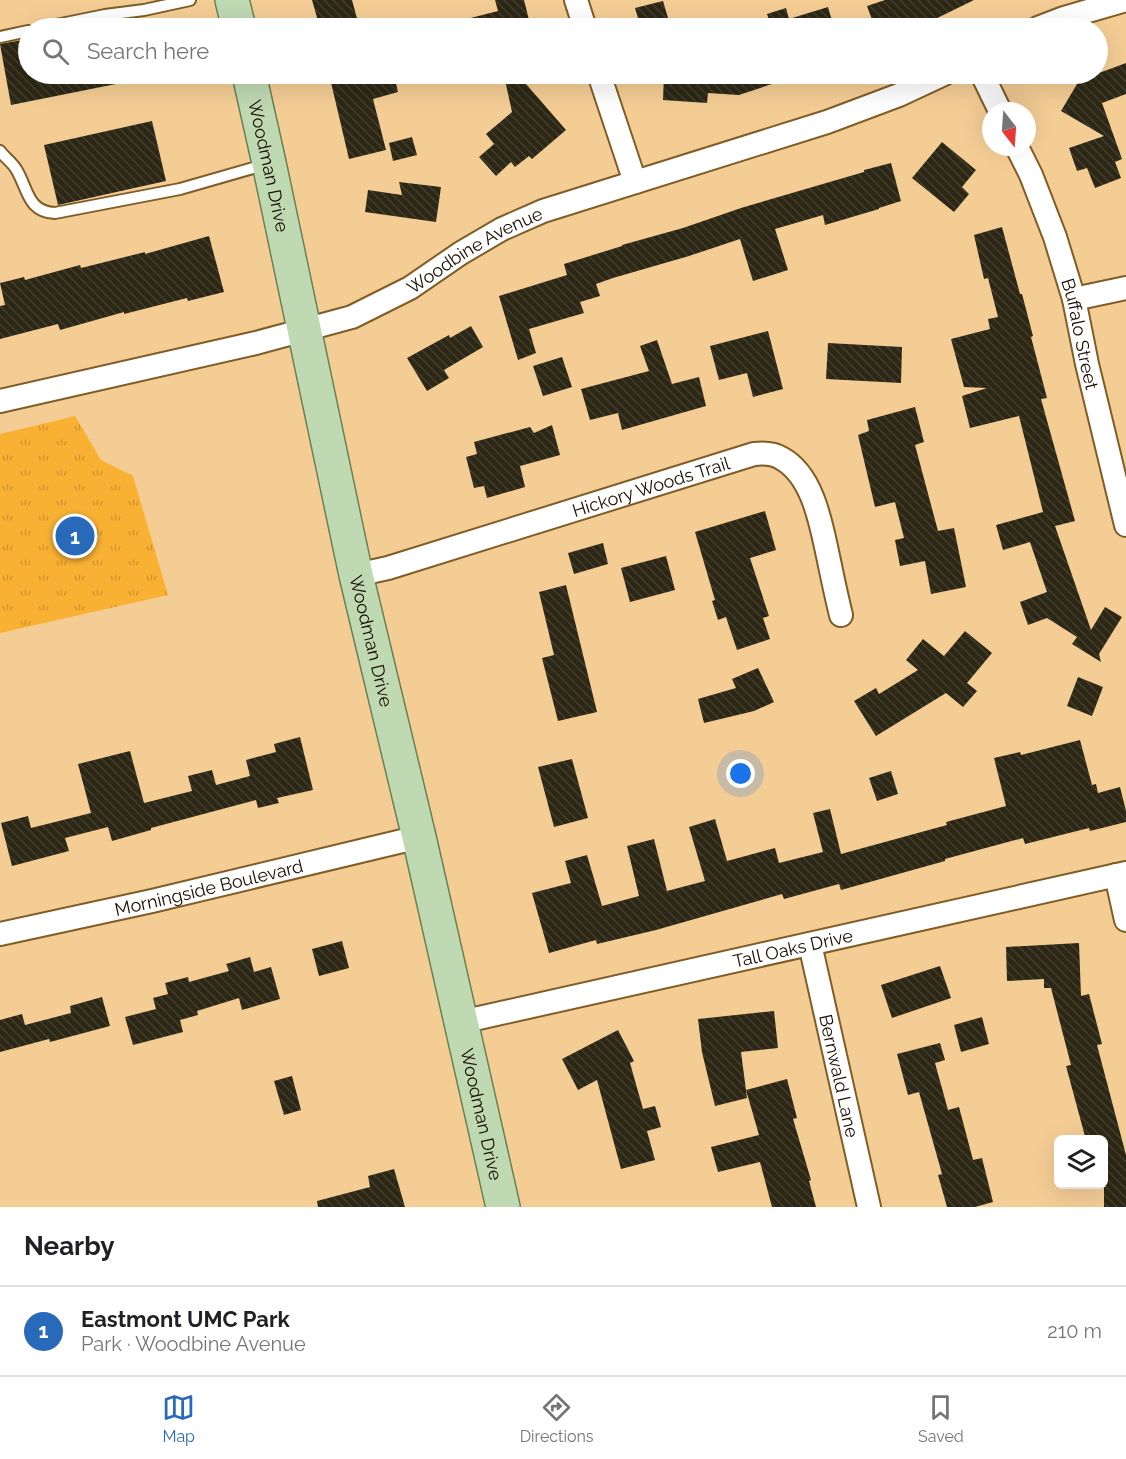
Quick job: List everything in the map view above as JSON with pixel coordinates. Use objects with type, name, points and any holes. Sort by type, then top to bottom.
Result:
[{"type":"main road","points":[[232,0],[236,18]]},
{"type":"main road","name":"Woodman Drive","points":[[251,84],[356,575],[419,837],[503,1207]]},
{"type":"street","points":[[576,0],[582,18]]},
{"type":"street","points":[[1064,18],[1126,0]]},
{"type":"street","points":[[602,84],[635,182]]},
{"type":"street","name":"Woodbine Avenue","points":[[0,401],[245,346],[352,317],[410,288],[461,253],[502,229],[543,211],[827,122],[923,84]]},
{"type":"street","points":[[987,84],[996,102]]},
{"type":"street","name":"Buffalo Street","points":[[1021,156],[1055,237],[1074,299],[1087,364],[1126,525]]},
{"type":"street","points":[[1074,299],[1126,288]]},
{"type":"street","name":"Hickory Woods Trail","points":[[356,575],[388,568],[754,454],[768,453],[782,458],[797,472],[809,489],[819,514],[841,615]]},
{"type":"street","name":"Morningside Boulevard","points":[[0,934],[152,901],[419,837]]},
{"type":"street","points":[[1121,874],[1126,920]]},
{"type":"street","name":"Tall Oaks Drive","points":[[461,1022],[1121,874]]},
{"type":"street","name":"Bernwald Lane","points":[[810,944],[869,1207]]},
{"type":"lane","points":[[90,18],[190,0]]},
{"type":"lane","points":[[0,37],[18,33]]},
{"type":"lane","points":[[0,151],[17,170],[36,207],[55,213],[180,189],[269,164]]},
{"type":"green space","points":[[75,416],[101,460],[133,476],[168,595],[0,633],[0,434]]},
{"type":"building","points":[[312,0],[352,0],[357,18],[317,18]]},
{"type":"building","points":[[495,0],[524,0],[528,18],[471,18],[498,11]]},
{"type":"building","points":[[885,0],[974,0],[937,18],[871,18],[867,6]]},
{"type":"building","points":[[663,1],[668,18],[638,18],[635,8]]},
{"type":"building","points":[[828,7],[831,18],[792,18]]},
{"type":"building","points":[[786,8],[789,18],[768,18],[767,14]]},
{"type":"building","points":[[18,41],[18,84],[116,84],[11,105],[0,44]]},
{"type":"building","points":[[1126,63],[1126,94],[1102,103],[1122,159],[1115,162],[1121,178],[1095,188],[1087,168],[1077,171],[1069,148],[1104,136],[1061,111],[1077,84],[1108,84],[1108,70]]},
{"type":"building","points":[[331,84],[396,84],[398,92],[373,99],[386,150],[349,159]]},
{"type":"building","points":[[506,84],[526,84],[566,130],[532,159],[529,156],[515,167],[511,162],[496,176],[479,157],[494,144],[486,134],[512,112]]},
{"type":"building","points":[[664,84],[772,84],[739,95],[708,93],[707,103],[663,100]]},
{"type":"building","points":[[152,121],[166,181],[58,205],[44,145]]},
{"type":"building","points":[[412,137],[417,155],[393,161],[389,143]]},
{"type":"building","points":[[942,142],[976,170],[962,187],[969,194],[954,212],[912,178]]},
{"type":"building","points":[[891,163],[901,201],[825,225],[823,215],[775,229],[788,270],[753,281],[740,239],[613,278],[596,284],[600,296],[580,302],[584,313],[529,329],[536,353],[518,360],[499,296],[567,275],[564,264]]},
{"type":"building","points":[[399,182],[441,187],[436,222],[365,212],[368,190],[402,195]]},
{"type":"building","points":[[1002,227],[1033,336],[1031,337],[1047,398],[1041,399],[1075,521],[1055,526],[1091,630],[1105,607],[1122,617],[1099,654],[1101,662],[1072,644],[1077,637],[1047,618],[1028,625],[1020,602],[1047,592],[1030,542],[1003,550],[996,525],[1043,512],[1019,416],[970,428],[962,396],[987,388],[964,387],[951,339],[990,329],[988,319],[998,317],[988,278],[984,279],[974,235]]},
{"type":"building","points":[[209,236],[224,292],[188,301],[187,298],[124,314],[124,312],[60,330],[58,324],[0,339],[0,306],[5,305],[0,283],[24,277],[25,280],[80,265],[81,268],[145,252],[145,254]]},
{"type":"building","points":[[471,326],[483,347],[444,370],[449,378],[427,391],[407,358]]},
{"type":"building","points":[[768,331],[783,389],[753,397],[747,373],[719,380],[710,346]]},
{"type":"building","points":[[657,340],[672,384],[699,377],[706,406],[622,430],[618,413],[590,420],[581,389],[649,371],[640,346]]},
{"type":"building","points":[[828,343],[902,347],[901,383],[826,379]]},
{"type":"building","points":[[562,357],[572,387],[543,396],[533,366]]},
{"type":"building","points":[[915,407],[924,442],[915,445],[938,531],[954,528],[966,587],[931,594],[925,561],[900,566],[895,540],[904,538],[895,502],[875,507],[858,435],[869,431],[867,420]]},
{"type":"building","points":[[552,425],[560,455],[520,466],[525,487],[487,498],[484,486],[474,488],[466,457],[477,454],[474,442],[530,427],[534,433]]},
{"type":"building","points":[[765,511],[776,550],[750,558],[769,616],[763,618],[770,639],[737,650],[726,617],[718,620],[712,601],[715,600],[695,532]]},
{"type":"building","points":[[603,543],[608,564],[574,574],[568,553]]},
{"type":"building","points":[[666,556],[675,590],[630,602],[621,568]]},
{"type":"building","points":[[566,585],[597,712],[558,721],[542,658],[554,655],[539,592]]},
{"type":"building","points":[[965,631],[992,653],[967,683],[977,691],[963,707],[946,693],[876,736],[854,701],[876,688],[879,694],[918,670],[906,660],[923,639],[944,656]]},
{"type":"building","points":[[758,668],[774,702],[754,711],[704,723],[698,699],[736,688],[732,679]]},
{"type":"building","points":[[1078,677],[1103,687],[1092,716],[1067,706]]},
{"type":"building","points":[[300,737],[313,790],[277,798],[279,803],[258,808],[256,800],[151,828],[151,830],[112,841],[108,827],[65,838],[69,851],[12,866],[1,823],[28,816],[31,828],[91,813],[78,764],[130,751],[144,803],[192,791],[188,776],[212,770],[216,785],[250,776],[246,760],[276,752],[274,744]]},
{"type":"building","points":[[1080,740],[1092,785],[1096,784],[1098,793],[1120,787],[1126,811],[1126,822],[1090,831],[1089,828],[1025,844],[1023,838],[841,890],[839,884],[784,899],[782,894],[656,930],[597,944],[596,940],[549,953],[532,893],[571,883],[565,861],[587,855],[602,906],[639,896],[627,846],[654,839],[667,891],[705,881],[689,827],[715,819],[727,861],[775,848],[779,863],[823,852],[813,813],[830,809],[841,854],[1006,806],[994,758],[1020,752],[1021,755]]},
{"type":"building","points":[[572,759],[588,818],[554,827],[538,767]]},
{"type":"building","points":[[891,771],[898,794],[877,801],[869,778]]},
{"type":"building","points":[[342,941],[349,968],[319,976],[312,949]]},
{"type":"building","points":[[1079,943],[1081,996],[1089,994],[1102,1044],[1097,1045],[1126,1155],[1126,1207],[1104,1207],[1104,1189],[1108,1189],[1108,1135],[1085,1135],[1066,1066],[1071,1065],[1051,988],[1044,988],[1044,979],[1007,981],[1006,947]]},
{"type":"building","points":[[250,957],[254,972],[271,967],[280,999],[242,1010],[239,998],[197,1011],[198,1015],[180,1020],[183,1032],[133,1045],[125,1017],[156,1009],[153,998],[168,994],[165,983],[188,977],[189,982],[229,971],[226,964]]},
{"type":"building","points":[[940,966],[951,998],[892,1018],[881,985]]},
{"type":"building","points":[[102,997],[110,1026],[0,1052],[0,1020],[22,1014],[25,1025],[71,1013],[70,1006]]},
{"type":"building","points":[[774,1011],[778,1048],[741,1052],[747,1098],[715,1106],[702,1052],[698,1019]]},
{"type":"building","points":[[982,1017],[989,1044],[961,1052],[954,1025]]},
{"type":"building","points":[[618,1030],[634,1061],[630,1063],[643,1109],[655,1106],[661,1127],[647,1131],[655,1160],[621,1169],[597,1080],[578,1090],[562,1059]]},
{"type":"building","points":[[940,1043],[945,1060],[935,1063],[948,1110],[959,1107],[973,1160],[982,1158],[993,1202],[975,1207],[947,1207],[938,1175],[942,1174],[919,1092],[908,1095],[897,1054]]},
{"type":"building","points":[[292,1076],[301,1110],[284,1115],[274,1081]]},
{"type":"building","points":[[787,1079],[797,1118],[793,1119],[811,1180],[809,1181],[816,1207],[772,1207],[760,1162],[718,1172],[711,1147],[759,1135],[746,1090]]},
{"type":"building","points":[[394,1169],[405,1207],[318,1207],[317,1201],[370,1187],[368,1176]]},
{"type":"place","name":"Eastmont UMC Park","points":[[75,536]]}]
